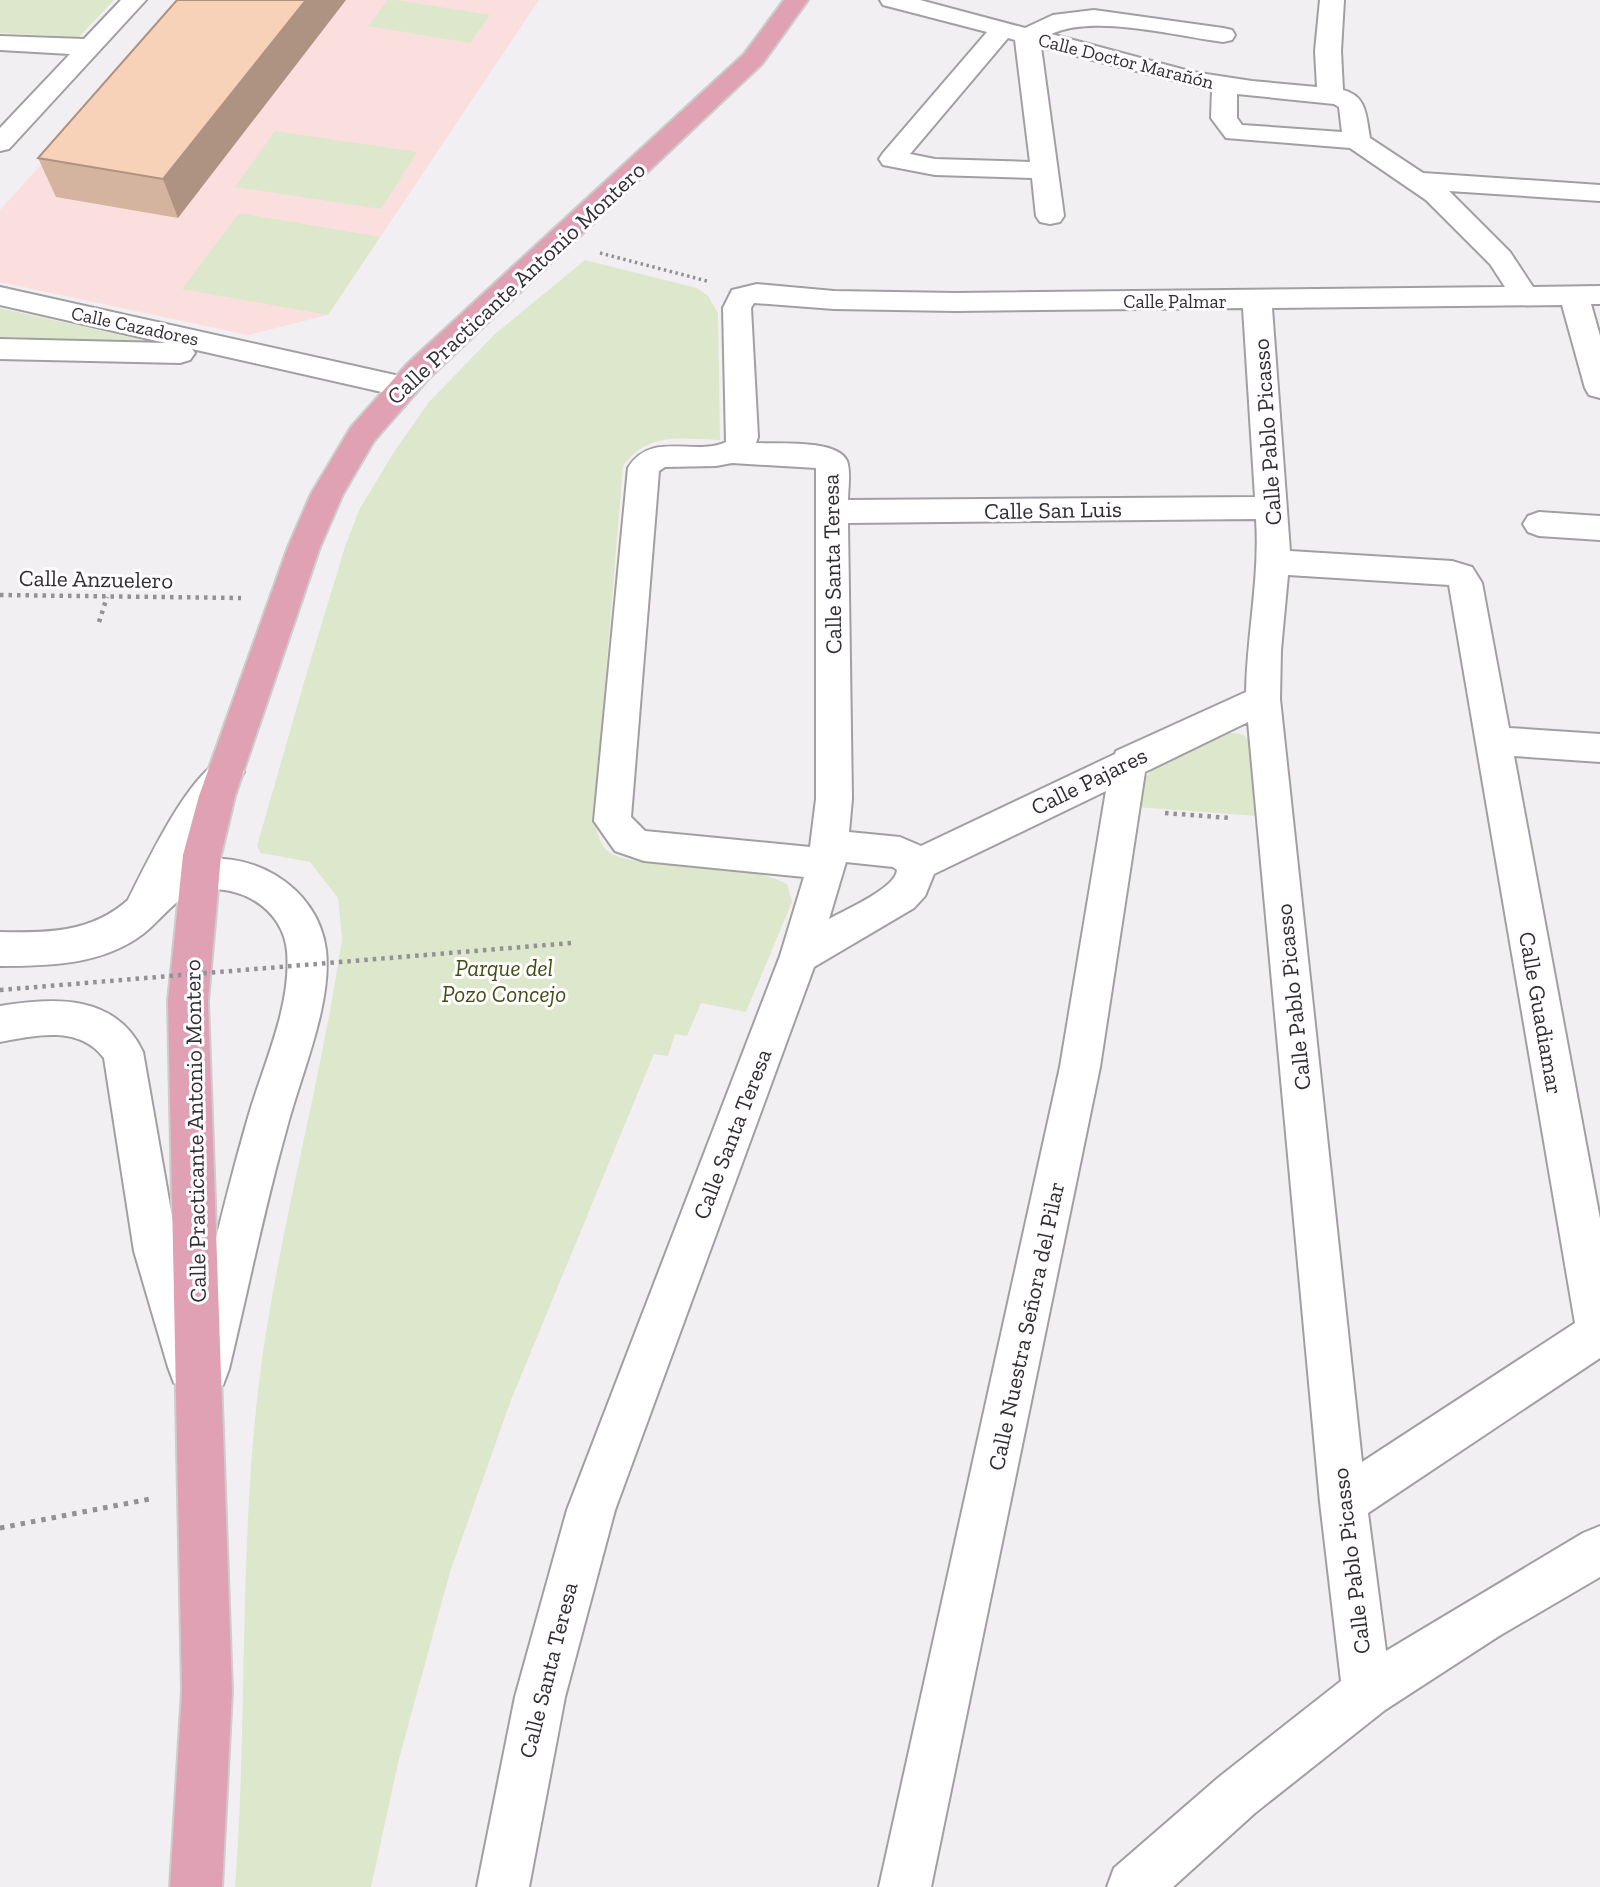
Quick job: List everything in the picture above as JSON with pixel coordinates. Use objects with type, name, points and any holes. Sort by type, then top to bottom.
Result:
[{"type":"main road","name":"Calle Practicante Antonio Montero","points":[[196,1887],[207,1691],[188,1001],[199,876],[207,832],[226,772],[287,591],[327,494],[362,434],[404,387],[753,60],[796,0]]},
{"type":"street","points":[[1,142],[134,0]]},
{"type":"street","name":"Calle Doctor Marañón","points":[[892,0],[1225,86],[1330,95]]},
{"type":"street","points":[[1332,0],[1328,51],[1330,95],[1348,100],[1351,104],[1357,142],[1436,194],[1492,249],[1525,296]]},
{"type":"street","name":"Calle Doctor Marañón","points":[[1015,33],[1062,20],[1094,17],[1223,35]]},
{"type":"street","points":[[1015,33],[892,159],[935,167],[1044,170]]},
{"type":"street","points":[[1015,33],[1044,170],[1050,216]]},
{"type":"street","points":[[0,43],[91,47]]},
{"type":"street","name":"Calle Doctor Marañón","points":[[1225,86],[1224,120],[1228,129],[1236,132],[1357,142]]},
{"type":"street","points":[[1417,181],[1600,193]]},
{"type":"street","points":[[747,295],[737,308],[743,438],[739,448],[734,453],[657,458],[646,463],[644,468],[612,821],[628,840],[644,846],[829,854],[900,852],[911,858],[916,866],[912,887],[901,897],[799,956]]},
{"type":"street","name":"Calle Palmar","points":[[747,295],[902,302],[1587,295]]},
{"type":"street","points":[[1587,295],[1600,388]]},
{"type":"street","name":"Calle Cazadores","points":[[0,296],[404,387]]},
{"type":"street","name":"Calle Pablo Picasso","points":[[1257,300],[1274,562],[1264,650],[1263,699],[1343,1502],[1367,1692]]},
{"type":"street","name":"Calle Cazadores","points":[[0,349],[269,355]]},
{"type":"street","name":"Calle Santa Teresa","points":[[503,1887],[517,1799],[539,1697],[590,1510],[799,956],[829,854],[834,800],[832,463],[825,457],[734,453]]},
{"type":"street","name":"Calle San Luis","points":[[833,512],[1272,508]]},
{"type":"street","points":[[1539,524],[1600,528]]},
{"type":"street","name":"Calle Guadiamar","points":[[1274,562],[1452,573],[1460,576],[1465,583],[1599,1333],[1343,1502]]},
{"type":"street","name":"Calle Pajares","points":[[916,866],[1129,761],[1263,699]]},
{"type":"street","points":[[1492,741],[1600,748]]},
{"type":"street","name":"Calle Nuestra Señora del Pilar","points":[[905,1887],[1080,1067],[1129,761]]},
{"type":"street","points":[[139,915],[192,816],[226,772]]},
{"type":"street","points":[[0,949],[53,949],[83,945],[109,935],[139,915],[184,878],[214,875],[269,887],[290,905],[303,930],[307,964],[301,1008],[254,1173],[200,1400]]},
{"type":"street","points":[[0,1024],[48,1017],[76,1020],[100,1026],[114,1038],[123,1052],[163,1279],[200,1400]]},
{"type":"street","points":[[1133,1887],[1237,1795],[1367,1692],[1482,1619],[1600,1550]]},
{"type":"path","points":[[559,242],[747,295]]},
{"type":"path","name":"Calle Anzuelero","points":[[0,595],[192,598]]},
{"type":"path","points":[[99,622],[107,597]]},
{"type":"path","points":[[1122,809],[1275,821]]},
{"type":"path","points":[[0,990],[571,943]]},
{"type":"path","points":[[0,1528],[203,1489]]},
{"type":"shaded area","points":[[190,0],[539,0],[328,315],[248,335],[0,282],[0,210]]},
{"type":"green space","points":[[0,0],[114,0],[79,37],[0,33]]},
{"type":"green space","points":[[388,0],[490,15],[470,43],[368,26]]},
{"type":"green space","points":[[275,131],[417,152],[381,209],[235,187]]},
{"type":"green space","points":[[239,213],[380,237],[328,315],[182,289]]},
{"type":"green space","name":"Parque del Pozo Concejo","points":[[585,260],[697,288],[708,296],[718,313],[720,440],[679,439],[655,442],[633,455],[623,466],[594,819],[598,835],[609,852],[626,859],[742,870],[772,878],[787,884],[792,902],[746,1012],[701,1003],[687,1036],[675,1034],[668,1056],[654,1054],[511,1400],[450,1572],[399,1759],[371,1887],[235,1887],[250,1475],[256,1407],[283,1239],[342,939],[338,898],[310,862],[261,853],[257,846],[307,672],[359,510],[394,452],[429,402],[495,334]]},
{"type":"green space","points":[[0,308],[151,342],[0,337]]},
{"type":"green space","points":[[1228,733],[1242,734],[1251,744],[1257,816],[1136,807],[1146,777],[1159,764],[1202,742]]},
{"type":"building","points":[[177,0],[306,0],[163,179],[38,158]]}]
